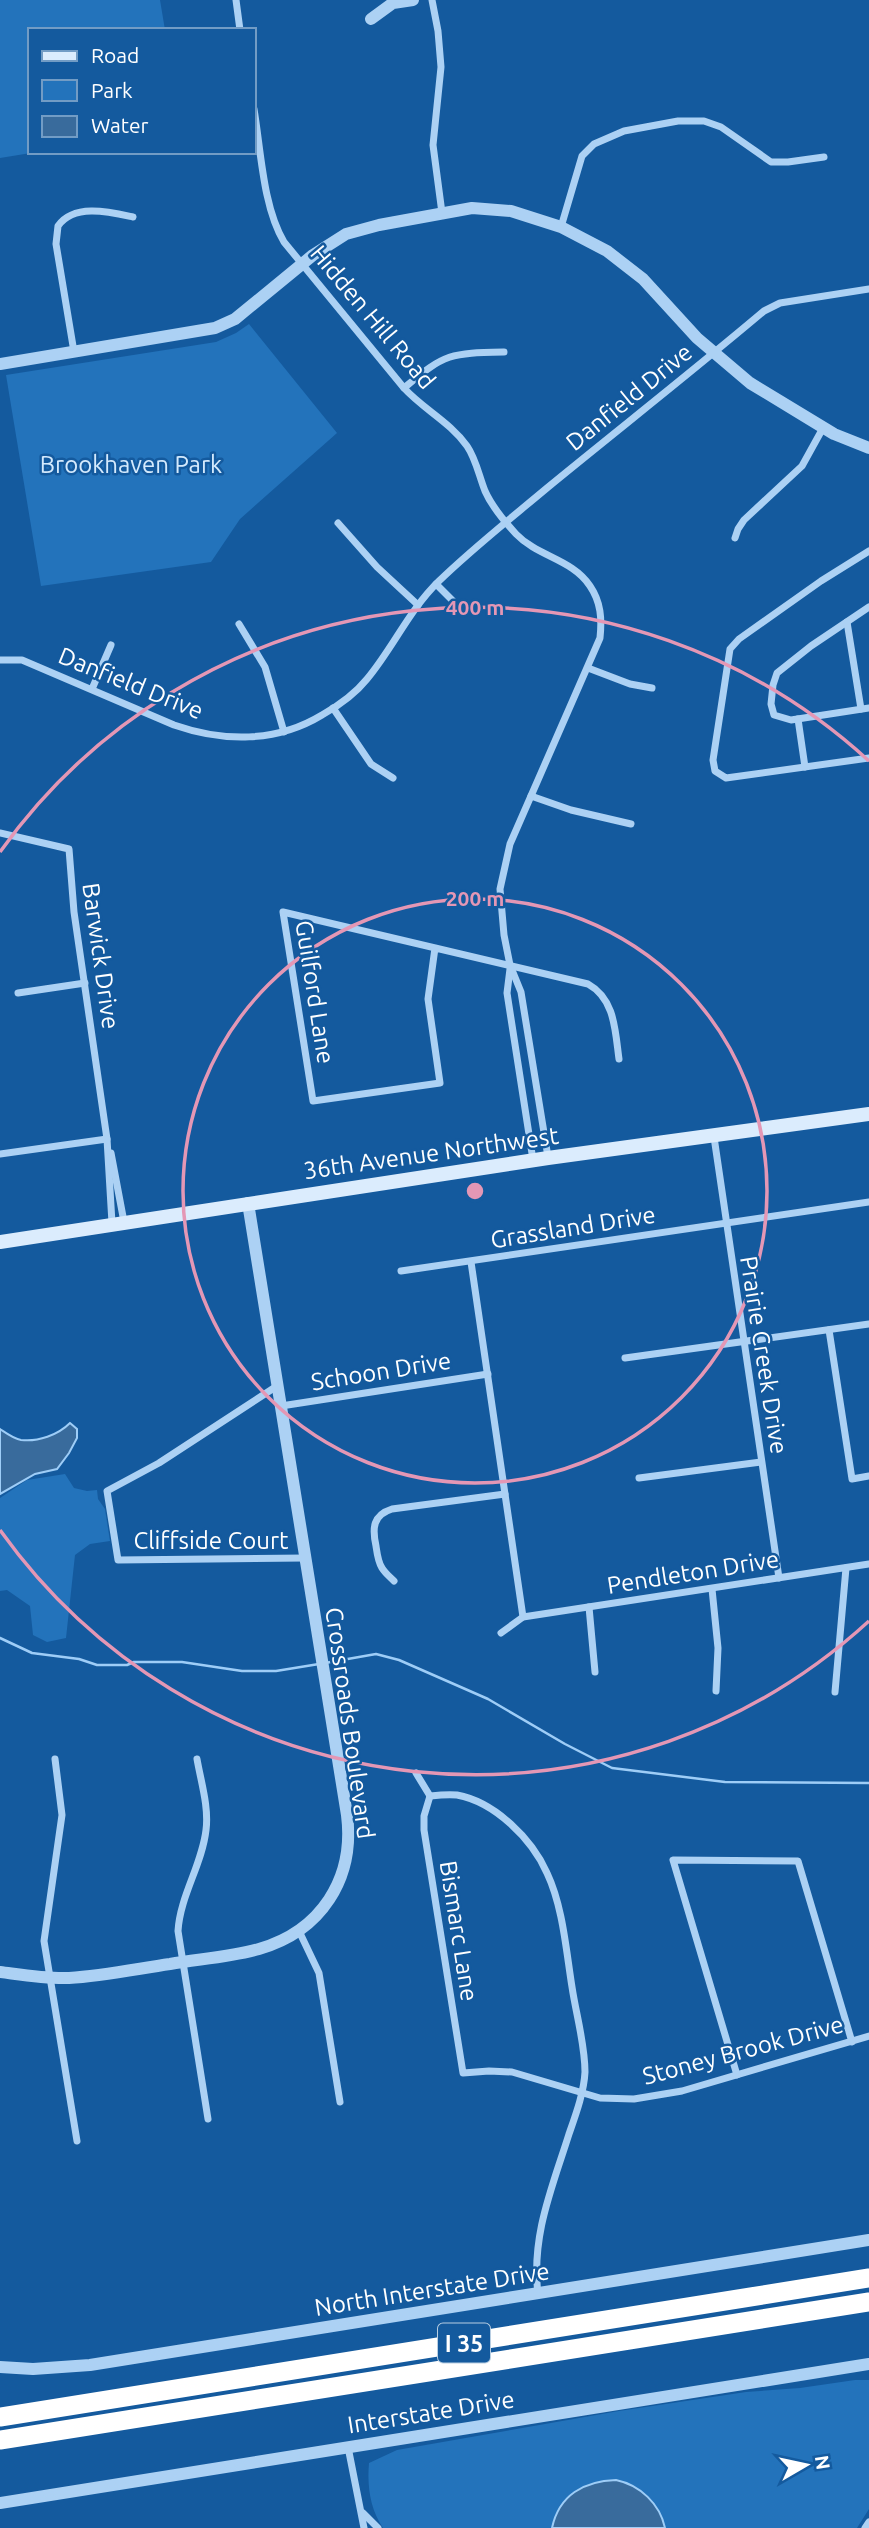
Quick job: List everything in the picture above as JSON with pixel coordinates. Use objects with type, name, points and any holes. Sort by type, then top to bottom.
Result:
[{"type":"highway","name":"I 35","points":[[0,2417],[869,2278]]},
{"type":"highway","name":"I 35","points":[[0,2440],[869,2302]]},
{"type":"highway","points":[[0,2406],[59,2407]]},
{"type":"main road","name":"36th Avenue Northwest","points":[[0,1242],[540,1159],[869,1114]]},
{"type":"street","points":[[236,0],[240,28]]},
{"type":"street","points":[[371,19],[393,3],[413,0]]},
{"type":"street","points":[[432,0],[441,67],[433,145],[442,213]]},
{"type":"street","name":"Hidden Hill Road","points":[[256,121],[273,221],[284,243],[404,388],[453,428],[466,445],[489,498],[517,536],[573,568],[592,588],[599,605],[600,638],[506,856],[502,874],[501,909],[510,965],[521,992],[540,1159]]},
{"type":"street","points":[[561,227],[582,156],[594,144],[624,131],[678,121],[704,121],[721,127],[771,162],[824,157]]},
{"type":"street","points":[[0,364],[215,328],[235,319],[302,265],[346,234],[379,225],[472,208],[497,209],[523,214],[561,227],[595,243],[634,271],[697,338],[750,383],[823,428],[869,448]]},
{"type":"street","points":[[74,352],[56,244],[58,226],[66,218],[104,210],[133,217]]},
{"type":"street","name":"Danfield Drive","points":[[0,660],[22,660],[196,732],[240,738],[284,732],[309,722],[333,708],[366,681],[418,605],[436,584],[506,522],[764,311],[775,306],[869,289]]},
{"type":"street","points":[[404,388],[445,357],[462,353],[504,352]]},
{"type":"street","points":[[735,538],[744,520],[802,466],[823,428]]},
{"type":"street","points":[[338,523],[377,568],[418,605]]},
{"type":"street","points":[[869,551],[821,581],[739,639],[730,649],[713,760],[715,772],[726,778],[869,758]]},
{"type":"street","points":[[436,584],[453,601]]},
{"type":"street","points":[[847,622],[865,709],[798,719],[781,719],[774,715],[771,704],[777,673],[847,622],[869,607]]},
{"type":"street","points":[[239,624],[265,667],[284,732]]},
{"type":"street","points":[[92,689],[111,645]]},
{"type":"street","points":[[588,668],[630,684],[652,688]]},
{"type":"street","points":[[333,708],[371,764],[393,778]]},
{"type":"street","points":[[798,719],[805,767]]},
{"type":"street","points":[[531,796],[571,810],[631,824]]},
{"type":"street","name":"Barwick Drive","points":[[0,833],[69,849],[74,912],[118,1223]]},
{"type":"street","name":"Guilford Lane","points":[[435,948],[428,999],[440,1083],[313,1101],[283,912],[588,984],[597,989],[611,1009],[619,1059]]},
{"type":"street","name":"Hidden Hill Road","points":[[510,965],[507,993],[540,1159]]},
{"type":"street","points":[[18,993],[85,983]]},
{"type":"street","name":"Prairie Creek Drive","points":[[713,1137],[779,1578]]},
{"type":"street","points":[[0,1154],[107,1139]]},
{"type":"street","name":"Barwick Drive","points":[[107,1139],[117,1175],[118,1223]]},
{"type":"street","name":"Grassland Drive","points":[[523,1617],[471,1262],[869,1202]]},
{"type":"street","name":"Crossroads Boulevard","points":[[0,1972],[50,1977],[96,1975],[247,1952],[273,1944],[299,1931],[330,1900],[342,1878],[348,1850],[347,1815],[248,1203]]},
{"type":"street","points":[[401,1271],[471,1262]]},
{"type":"street","points":[[625,1358],[869,1324]]},
{"type":"street","points":[[829,1330],[852,1479],[869,1476]]},
{"type":"street","name":"Schoon Drive","points":[[281,1406],[488,1374]]},
{"type":"street","name":"Cliffside Court","points":[[277,1386],[159,1463],[107,1491],[118,1560],[305,1558]]},
{"type":"street","points":[[639,1478],[761,1462]]},
{"type":"street","points":[[394,1581],[378,1560],[375,1522],[382,1513],[400,1507],[505,1494]]},
{"type":"street","name":"Pendleton Drive","points":[[523,1617],[869,1564]]},
{"type":"street","points":[[835,1692],[846,1568]]},
{"type":"street","points":[[712,1589],[718,1648],[716,1691]]},
{"type":"street","points":[[589,1607],[595,1672]]},
{"type":"street","points":[[501,1633],[523,1617]]},
{"type":"street","points":[[55,1759],[62,1815],[44,1932],[76,2141]]},
{"type":"street","points":[[197,1759],[205,1804],[206,1829],[178,1931],[208,2119]]},
{"type":"street","points":[[416,1773],[430,1796],[458,1796],[486,1807],[523,1837],[547,1872],[559,1912],[585,2073],[539,2229],[535,2265],[538,2294]]},
{"type":"street","name":"Bismarc Lane","points":[[430,1796],[424,1816],[424,1830],[463,2073]]},
{"type":"street","points":[[737,2075],[673,1860],[799,1861],[852,2042]]},
{"type":"street","points":[[299,1931],[319,1973],[340,2102]]},
{"type":"street","name":"Stoney Brook Drive","points":[[463,2073],[489,2070],[512,2072],[620,2100],[657,2097],[869,2036]]},
{"type":"street","name":"North Interstate Drive","points":[[0,2367],[33,2370],[90,2365],[869,2241]]},
{"type":"street","name":"Interstate Drive","points":[[0,2503],[869,2364]]},
{"type":"street","points":[[348,2447],[364,2528]]},
{"type":"street","points":[[362,2513],[378,2528]]},
{"type":"street","points":[[865,2528],[869,2522]]},
{"type":"green space","points":[[0,0],[160,0],[165,28],[28,28],[28,153],[0,158]]},
{"type":"green space","name":"Brookhaven Park","points":[[249,324],[337,433],[240,519],[211,562],[41,586],[6,375],[216,342]]},
{"type":"green space","points":[[65,1474],[74,1488],[97,1490],[98,1499],[105,1509],[110,1541],[90,1544],[75,1555],[66,1638],[47,1642],[33,1635],[30,1606],[7,1590],[0,1591],[0,1498],[27,1480]]},
{"type":"green space","points":[[869,2380],[869,2509],[857,2528],[383,2528],[372,2505],[369,2463],[397,2450],[619,2411],[746,2392]]},
{"type":"water","points":[[70,1423],[77,1429],[77,1438],[57,1469],[35,1474],[0,1494],[0,1429],[18,1439],[34,1440],[54,1434]]},
{"type":"water","points":[[616,2480],[633,2486],[648,2497],[659,2511],[665,2528],[552,2528],[560,2507],[575,2492],[593,2483]]},
{"type":"waterway","points":[[0,1638],[32,1653],[79,1659],[97,1665],[182,1662],[242,1671],[276,1671],[319,1664]]},
{"type":"waterway","points":[[325,1663],[376,1654],[399,1660],[488,1699],[612,1768],[725,1782],[869,1783]]}]
